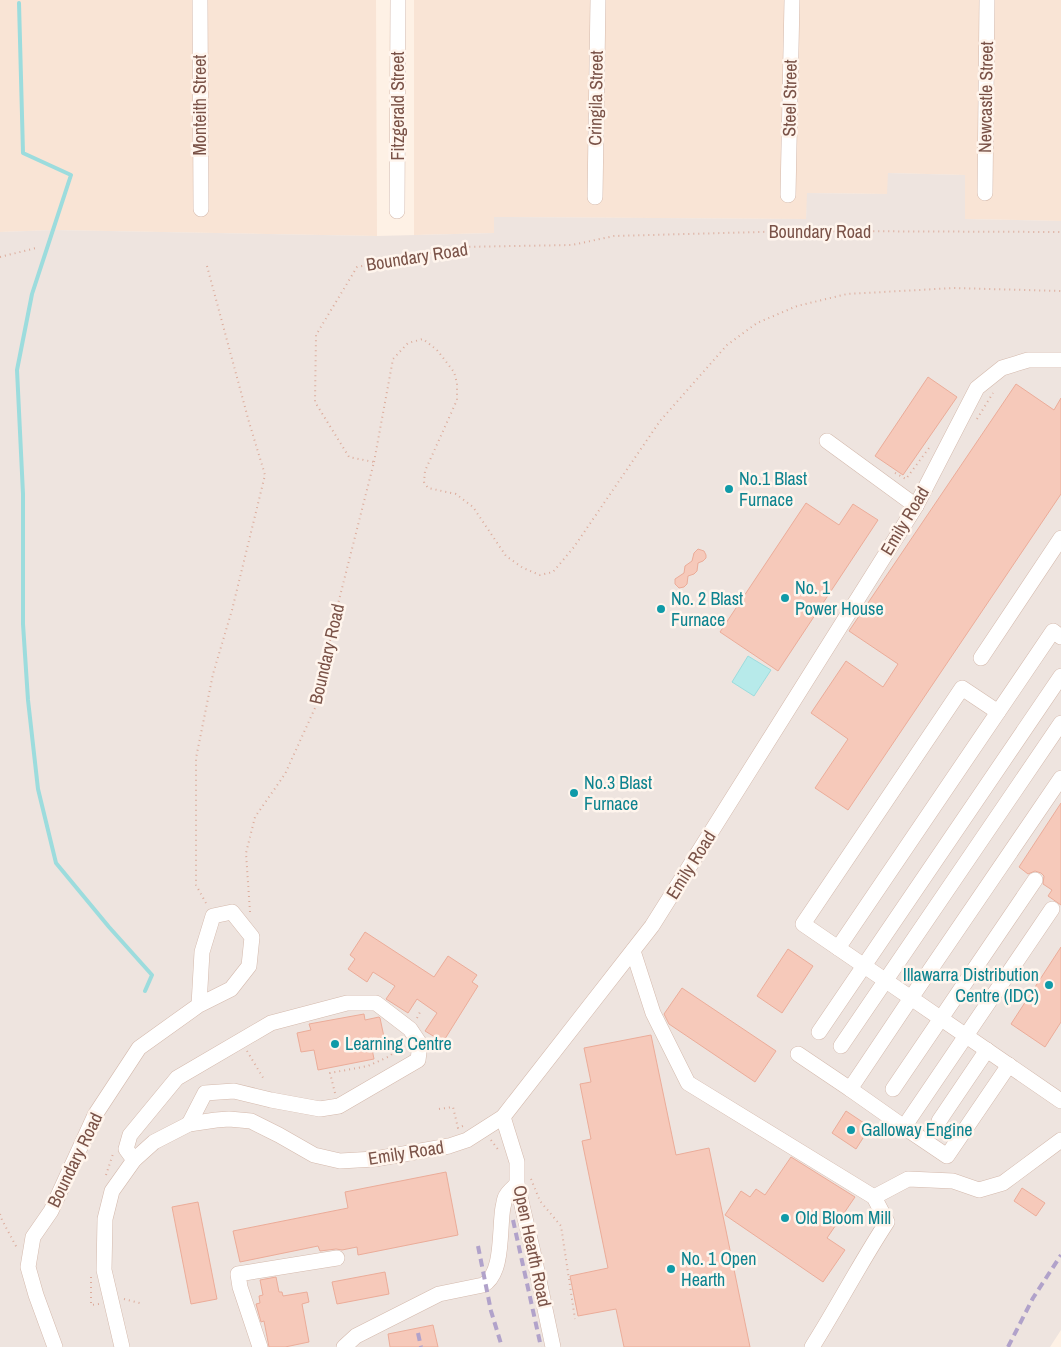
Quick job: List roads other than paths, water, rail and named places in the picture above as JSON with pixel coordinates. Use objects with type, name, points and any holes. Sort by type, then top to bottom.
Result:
[{"type":"street","name":"Monteith Street","points":[[200,0],[201,209]]},
{"type":"street","name":"Fitzgerald Street","points":[[397,211],[398,0]]},
{"type":"street","name":"Cringila Street","points":[[595,197],[598,0]]},
{"type":"street","name":"Steel Street","points":[[788,195],[792,0]]},
{"type":"street","name":"Newcastle Street","points":[[985,194],[987,0]]},
{"type":"street","name":"Emily Road","points":[[189,1124],[229,1119],[251,1121],[314,1155],[340,1161],[375,1159],[449,1146],[467,1140],[503,1117],[652,926],[916,506],[977,388],[1002,368],[1028,360],[1061,360]]},
{"type":"street","points":[[827,441],[916,506]]},
{"type":"street","points":[[981,658],[1061,538]]},
{"type":"street","points":[[838,948],[1053,631],[1061,637]]},
{"type":"street","points":[[819,1032],[1061,676]]},
{"type":"street","points":[[998,712],[962,688],[803,924],[1061,1101]]},
{"type":"street","points":[[841,1046],[1061,723]]},
{"type":"street","points":[[850,1089],[1061,778]]},
{"type":"street","points":[[893,1089],[1035,880]]},
{"type":"street","points":[[904,1127],[1052,910]]},
{"type":"street","name":"Boundary Road","points":[[55,1347],[36,1295],[28,1266],[33,1237],[51,1211],[95,1114],[139,1048],[199,1005],[230,989],[250,966],[252,936],[232,912],[213,916],[202,952],[199,1005]]},
{"type":"street","points":[[633,951],[653,1012],[688,1083],[874,1197],[888,1222],[868,1251],[812,1347]]},
{"type":"street","points":[[122,1347],[104,1270],[105,1219],[112,1191],[134,1160],[154,1142],[189,1124],[205,1093],[234,1091],[320,1109],[339,1106],[418,1060],[420,1044],[410,1029],[376,1003],[347,1003],[271,1023],[178,1078],[130,1135],[126,1149],[134,1160]]},
{"type":"street","points":[[939,1121],[987,1050]]},
{"type":"street","points":[[798,1054],[947,1156],[1009,1065]]},
{"type":"street","name":"Open Hearth Road","points":[[503,1117],[517,1162],[516,1184],[533,1252],[553,1347]]},
{"type":"street","points":[[874,1197],[908,1179],[953,1181],[979,1190],[1003,1183],[1061,1140]]},
{"type":"street","points":[[344,1347],[356,1336],[439,1294],[489,1282],[498,1262],[502,1213],[506,1196],[516,1184]]},
{"type":"street","points":[[260,1347],[240,1287],[238,1274],[337,1258]]},
{"type":"water","points":[[748,656],[771,670],[754,696],[732,682]]},
{"type":"waterway","points":[[19,3],[23,153],[71,175],[32,294],[17,370],[23,494],[23,624],[28,700],[38,789],[56,863],[152,975],[145,991]]},
{"type":"railway","points":[[513,1220],[541,1347]]},
{"type":"railway","points":[[478,1246],[491,1311],[502,1347]]},
{"type":"railway","points":[[1008,1347],[1033,1298],[1061,1255]]},
{"type":"railway","points":[[418,1333],[421,1347]]},
{"type":"place","name":"No.1 Blast Furnace","points":[[729,489]]},
{"type":"place","name":"No. 1 Power House","points":[[785,598]]},
{"type":"place","name":"No. 2 Blast Furnace","points":[[661,609]]},
{"type":"place","name":"No.3 Blast Furnace","points":[[574,793]]},
{"type":"place","name":"Illawarra Distribution Centre (IDC)","points":[[1049,985]]},
{"type":"place","name":"Learning Centre","points":[[335,1044]]},
{"type":"place","name":"Galloway Engine","points":[[851,1130]]},
{"type":"place","name":"Old Bloom Mill","points":[[785,1218]]},
{"type":"place","name":"No. 1 Open Hearth","points":[[671,1269]]}]
